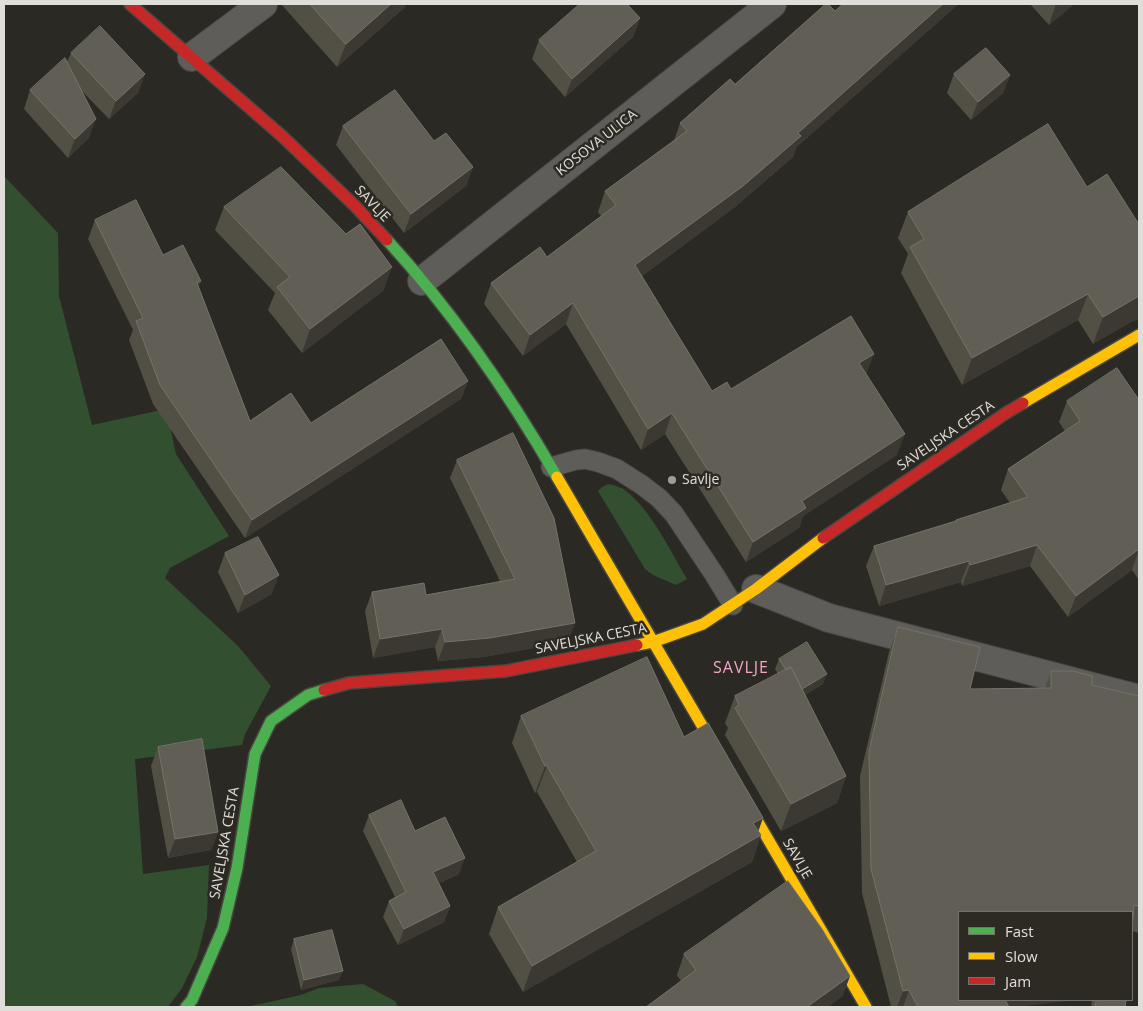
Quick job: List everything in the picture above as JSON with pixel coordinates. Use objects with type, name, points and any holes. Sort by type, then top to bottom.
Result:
[{"type":"street","name":"SAVLJE","points":[[130,4],[250,106],[353,204],[390,243],[479,355],[551,467],[727,769]]},
{"type":"street","points":[[192,57],[263,4]]},
{"type":"street","name":"KOSOVA ULICA","points":[[422,282],[772,4]]},
{"type":"street","name":"SAVELJSKA CESTA","points":[[186,1007],[192,1000],[223,928],[238,868],[255,754],[271,722],[308,695],[349,683],[506,671],[653,642],[703,624],[756,589],[818,542],[1006,413],[1139,335]]},
{"type":"street","points":[[756,589],[829,618],[1139,699]]},
{"type":"street","name":"SAVLJE","points":[[737,786],[866,1007]]},
{"type":"lane","points":[[551,467],[585,459],[618,469],[642,485],[659,498],[674,514],[733,605]]},
{"type":"green space","points":[[4,176],[58,233],[59,296],[92,425],[166,409],[176,454],[229,536],[170,568],[165,578],[238,646],[271,686],[245,734],[242,745],[135,759],[143,874],[209,865],[207,918],[197,957],[182,988],[168,1007],[4,1007]]},
{"type":"green space","points":[[608,484],[618,486],[624,490],[644,509],[660,532],[687,579],[676,585],[653,575],[645,569],[598,491]]},
{"type":"green space","points":[[363,984],[395,1001],[398,1007],[246,1007],[301,995],[319,988]]},
{"type":"building","points":[[310,4],[391,4],[346,44]]},
{"type":"building","points":[[580,4],[627,4],[640,18],[572,79],[539,40]]},
{"type":"building","points":[[826,4],[835,11],[843,4],[943,4],[798,133],[801,136],[743,186],[635,265],[712,391],[727,382],[731,389],[851,316],[874,354],[859,363],[905,434],[802,501],[806,508],[753,542],[672,413],[648,429],[573,303],[530,335],[491,283],[540,247],[547,257],[616,205],[605,191],[687,131],[680,123],[730,79],[735,84]]},
{"type":"building","points":[[100,26],[145,74],[116,101],[71,53]]},
{"type":"building","points":[[986,48],[1010,75],[978,102],[954,74]]},
{"type":"building","points":[[65,58],[96,119],[75,139],[30,90]]},
{"type":"building","points":[[395,90],[434,141],[446,133],[473,167],[411,214],[343,126]]},
{"type":"building","points":[[1048,124],[1087,187],[1107,174],[1139,222],[1139,296],[1103,317],[1088,294],[972,358],[910,247],[924,239],[908,212]]},
{"type":"building","points":[[281,167],[346,234],[360,224],[392,267],[310,329],[277,287],[290,277],[224,207]]},
{"type":"building","points":[[136,200],[163,255],[183,245],[201,281],[197,283],[250,421],[291,393],[311,423],[441,339],[468,381],[252,520],[160,385],[136,321],[143,318],[95,220]]},
{"type":"building","points":[[1117,368],[1139,400],[1139,549],[1076,596],[1037,545],[970,565],[969,561],[886,585],[874,546],[1028,497],[1008,469],[1080,421],[1067,401]]},
{"type":"building","points":[[513,433],[554,518],[575,623],[490,638],[445,642],[442,629],[380,639],[372,592],[424,583],[426,595],[515,579],[457,460]]},
{"type":"building","points":[[258,537],[279,575],[245,595],[225,553]]},
{"type":"building","points":[[898,627],[980,647],[970,689],[1051,688],[1051,671],[1073,671],[1092,676],[1092,685],[1139,696],[1139,906],[1134,905],[1133,917],[1133,911],[958,911],[958,1001],[1006,1001],[1009,1007],[918,1007],[909,990],[903,991],[871,869],[869,752]]},
{"type":"building","points":[[807,642],[827,674],[802,689],[791,667],[786,670],[779,659]]},
{"type":"building","points":[[647,657],[684,737],[708,723],[763,818],[753,823],[761,835],[532,966],[498,907],[596,851],[547,766],[545,766],[521,716]]},
{"type":"building","points":[[791,667],[846,776],[791,804],[735,708],[739,705],[735,696]]},
{"type":"building","points":[[202,739],[218,832],[175,839],[158,747]]},
{"type":"building","points":[[401,800],[415,831],[445,817],[465,858],[433,872],[450,906],[404,929],[389,901],[406,892],[369,815]]},
{"type":"building","points":[[788,881],[822,929],[850,976],[807,1007],[646,1007],[696,970],[684,954]]},
{"type":"building","points":[[332,930],[343,971],[304,980],[294,939]]},
{"type":"building","points":[[1097,1001],[1126,1001],[1125,1007],[1095,1007]]},
{"type":"traffic: fast","points":[[387,240],[457,324],[499,384],[557,477]]},
{"type":"traffic: fast","points":[[186,1007],[192,1000],[223,928],[237,868],[255,754],[271,721],[308,695],[324,690]]},
{"type":"traffic: slow","points":[[1023,403],[1139,335]]},
{"type":"traffic: slow","points":[[557,477],[721,758]]},
{"type":"traffic: slow","points":[[637,645],[653,642],[703,624],[756,589],[823,538]]},
{"type":"traffic: slow","points":[[741,793],[866,1007]]},
{"type":"traffic: jam","points":[[130,4],[282,136],[355,206],[387,240]]},
{"type":"traffic: jam","points":[[823,538],[1023,403]]},
{"type":"traffic: jam","points":[[324,690],[349,683],[506,671],[637,645]]},
{"type":"place","name":"Savlje","points":[[672,480]]},
{"type":"district","name":"SAVLJE","points":[[741,668]]}]
